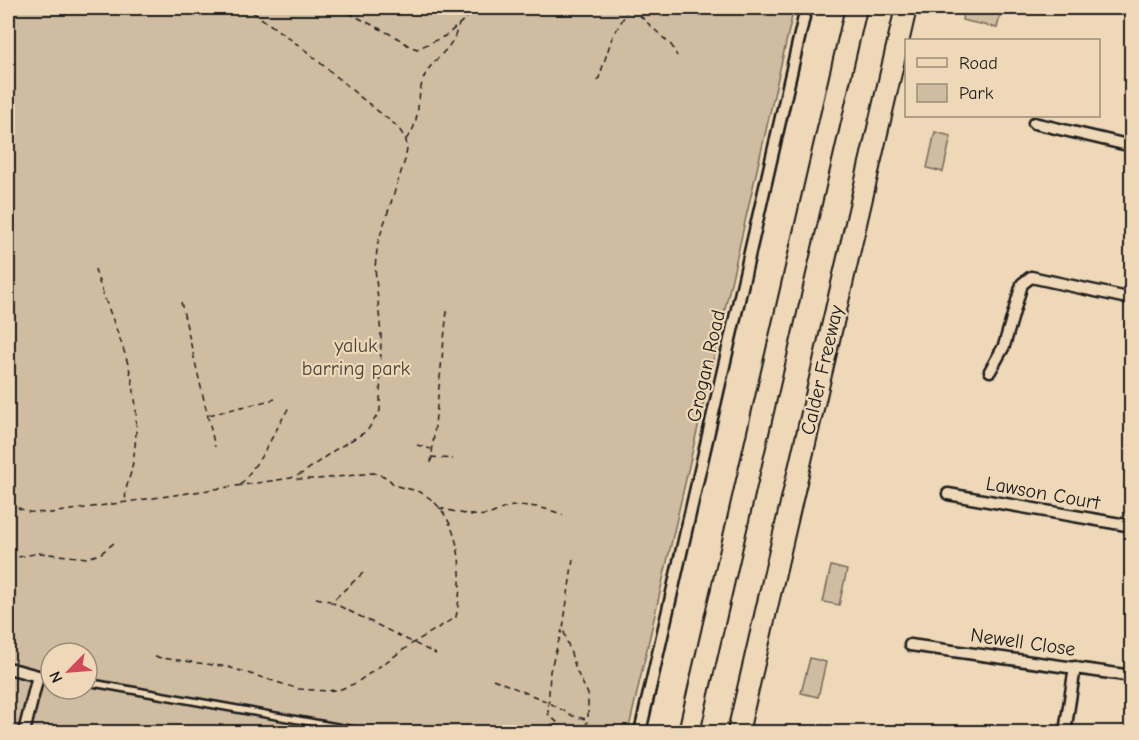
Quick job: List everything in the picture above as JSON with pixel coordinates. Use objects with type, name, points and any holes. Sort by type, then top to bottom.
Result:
[{"type":"highway","points":[[689,732],[856,8]]},
{"type":"highway","name":"Calder Freeway","points":[[738,732],[906,8]]},
{"type":"highway","points":[[679,732],[783,323]]},
{"type":"highway","points":[[750,732],[777,567]]},
{"type":"street","name":"Grogan Road","points":[[640,732],[806,8]]},
{"type":"street","points":[[1034,123],[1131,147]]},
{"type":"street","points":[[990,371],[1004,346],[1022,284],[1031,277],[1131,299]]},
{"type":"street","name":"Lawson Court","points":[[948,494],[1131,526]]},
{"type":"street","name":"Newell Close","points":[[910,645],[1131,676]]},
{"type":"street","points":[[1065,732],[1074,667]]},
{"type":"street","points":[[8,669],[38,675],[24,732]]},
{"type":"lane","points":[[99,684],[365,732]]},
{"type":"path","points":[[188,8],[192,14]]},
{"type":"path","points":[[247,8],[304,49],[387,117],[398,127],[406,140],[407,149],[378,242],[375,267],[381,335],[380,411],[367,430],[303,473],[291,478]]},
{"type":"path","points":[[339,8],[417,49],[447,35],[467,17],[484,9]]},
{"type":"path","points":[[353,8],[353,15]]},
{"type":"path","points":[[598,81],[612,38],[631,8],[672,46],[677,56]]},
{"type":"path","points":[[406,140],[412,134],[416,122],[419,93],[424,78],[431,64],[454,39],[459,25]]},
{"type":"path","points":[[95,269],[106,306],[124,351],[135,394],[133,460],[124,494],[126,503]]},
{"type":"path","points":[[181,302],[215,447]]},
{"type":"path","points":[[430,463],[447,311]]},
{"type":"path","points":[[208,415],[275,399]]},
{"type":"path","points":[[240,486],[263,454],[289,407]]},
{"type":"path","points":[[417,445],[432,449]]},
{"type":"path","points":[[431,457],[453,459]]},
{"type":"path","points":[[8,468],[12,465]]},
{"type":"path","points":[[8,504],[29,512],[51,513],[291,478],[318,479],[373,473],[389,478],[394,485],[414,489],[427,496],[438,508],[455,536],[460,591],[456,617],[413,643],[356,683],[327,692],[299,689],[228,667],[155,657]]},
{"type":"path","points":[[438,508],[487,515],[512,506],[549,508],[563,515]]},
{"type":"path","points":[[8,559],[39,554],[87,558],[100,554],[114,543]]},
{"type":"path","points":[[560,732],[559,724],[548,714],[550,671],[562,629],[573,559]]},
{"type":"path","points":[[331,602],[363,573]]},
{"type":"path","points":[[316,598],[331,602],[436,654]]},
{"type":"path","points":[[562,629],[577,672],[588,694],[588,719],[584,732]]},
{"type":"path","points":[[493,679],[548,702],[573,716],[588,719]]},
{"type":"green space","name":"yaluk barring park","points":[[8,8],[794,8],[628,732],[8,732]]},
{"type":"green space","points":[[964,8],[981,8],[1001,12],[997,28],[962,20]]},
{"type":"green space","points":[[935,132],[951,136],[943,172],[927,168]]},
{"type":"green space","points":[[831,566],[847,570],[839,605],[823,602]]},
{"type":"green space","points":[[810,658],[826,662],[818,697],[801,693]]}]
